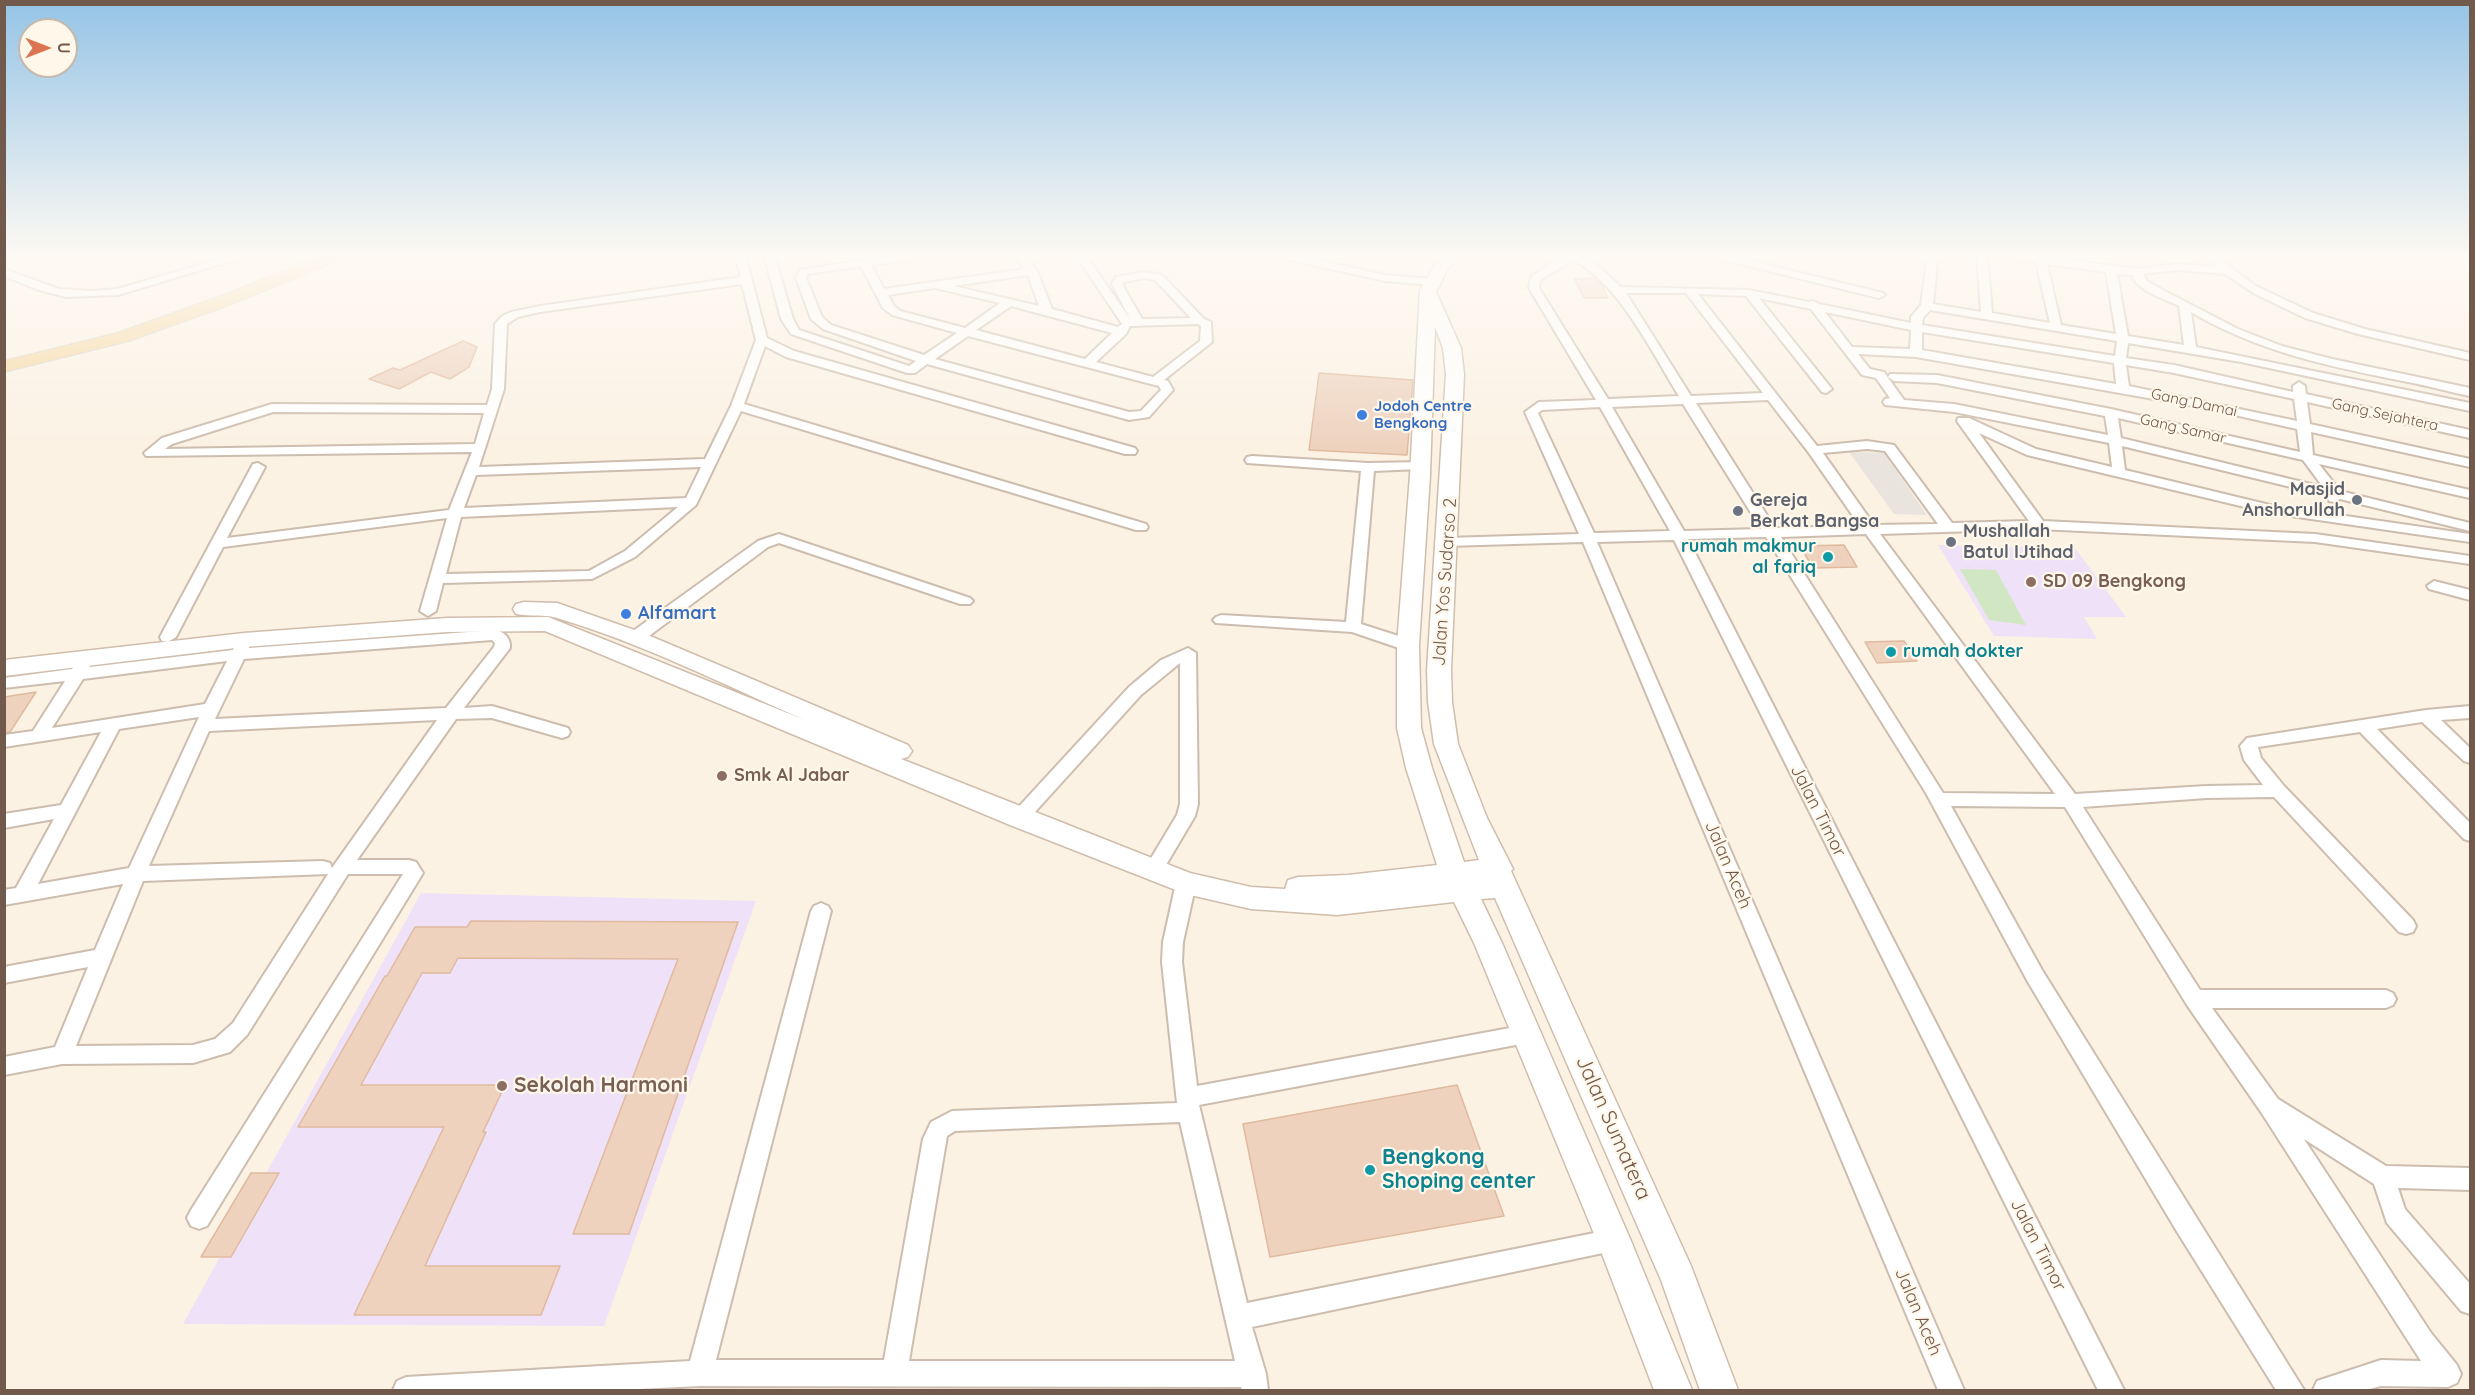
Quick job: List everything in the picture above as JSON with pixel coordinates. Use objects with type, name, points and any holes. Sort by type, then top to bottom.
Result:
[{"type":"main road","points":[[4,357],[87,336],[139,319]]},
{"type":"main road","points":[[4,366],[48,357],[134,333],[173,319]]},
{"type":"main road","name":"Jalan Yos Sudarso 2","points":[[1428,319],[1408,645],[1409,728],[1419,768],[1457,881]]},
{"type":"main road","name":"Jalan Yos Sudarso 2","points":[[1442,319],[1455,363],[1451,479],[1439,670],[1442,723],[1453,765],[1474,818],[1502,877]]},
{"type":"main road","points":[[1420,471],[1451,479]]},
{"type":"main road","points":[[4,668],[83,664],[438,625],[480,608],[557,610],[635,638],[1024,813]]},
{"type":"main road","points":[[4,658],[168,638],[438,625],[548,624],[1156,865],[1250,887],[1273,888],[1457,881],[1502,877]]},
{"type":"main road","points":[[1156,865],[1186,883],[1251,898],[1337,904],[1457,881]]},
{"type":"main road","name":"Jalan Sumatera","points":[[1502,877],[1678,1278],[1719,1390]]},
{"type":"main road","points":[[1457,881],[1488,943],[1614,1241],[1673,1390]]},
{"type":"street","points":[[4,1066],[62,1055],[193,1054],[222,1046],[240,1029],[342,867],[448,714],[502,648],[503,642],[496,635],[438,625],[436,579],[455,513],[480,448],[498,389],[501,324],[505,319]]},
{"type":"street","points":[[436,579],[592,575],[630,554],[665,526],[691,502],[711,463],[737,406],[762,340],[761,319]]},
{"type":"street","points":[[787,319],[795,332],[911,370],[984,319]]},
{"type":"street","points":[[817,319],[827,327],[926,360],[1136,417],[1145,414],[1167,390],[1164,384],[1155,381],[922,319]]},
{"type":"street","points":[[1091,319],[1129,326],[1200,321],[1207,324],[1206,342],[1155,381]]},
{"type":"street","points":[[1124,319],[1129,326]]},
{"type":"street","points":[[1127,319],[1129,326]]},
{"type":"street","name":"Jalan Timor","points":[[1553,319],[1679,535],[2111,1390]]},
{"type":"street","points":[[1636,319],[1938,799],[2036,976],[2184,1222],[2291,1390]]},
{"type":"street","points":[[1712,319],[1815,450],[1869,529],[2070,801],[2194,999],[2269,1105],[2422,1342],[2448,1374],[2381,1373],[2326,1390]]},
{"type":"street","points":[[1770,319],[1826,389]]},
{"type":"street","points":[[1825,319],[1866,372],[1880,375],[1894,402],[1954,408],[2115,440],[2470,527]]},
{"type":"street","name":"Gang Sejahtera","points":[[1878,319],[1917,328],[2174,369],[2470,434]]},
{"type":"street","points":[[1916,353],[1918,319]]},
{"type":"street","points":[[2008,319],[2241,358],[2470,407]]},
{"type":"street","points":[[2054,319],[2056,326]]},
{"type":"street","points":[[2120,319],[2123,338],[2120,361],[2123,389]]},
{"type":"street","points":[[2186,319],[2190,349]]},
{"type":"street","points":[[2211,319],[2232,331],[2274,348],[2349,368],[2470,392]]},
{"type":"street","points":[[2324,319],[2470,356]]},
{"type":"street","points":[[1089,362],[1129,326]]},
{"type":"street","points":[[762,340],[790,354],[1130,451]]},
{"type":"street","name":"Gang Damai","points":[[1850,350],[1916,353],[2123,389],[2199,403],[2303,428],[2470,463]]},
{"type":"street","points":[[2299,371],[2307,457],[2335,494],[2330,517],[2346,542]]},
{"type":"street","name":"Gang Samar","points":[[1894,377],[1937,379],[2111,413],[2470,494]]},
{"type":"street","points":[[1604,403],[1773,396]]},
{"type":"street","name":"Jalan Aceh","points":[[1604,403],[1539,406],[1530,412],[1588,537],[1951,1390]]},
{"type":"street","points":[[737,406],[1140,527]]},
{"type":"street","points":[[480,448],[151,453],[167,441],[272,408],[492,409]]},
{"type":"street","points":[[1954,408],[2039,525]]},
{"type":"street","points":[[2111,413],[2119,473]]},
{"type":"street","points":[[1964,421],[2032,452],[2270,509],[2470,538]]},
{"type":"street","points":[[1815,450],[1867,445],[1889,448],[1947,526]]},
{"type":"street","points":[[1252,460],[1420,471]]},
{"type":"street","points":[[471,471],[711,463]]},
{"type":"street","points":[[168,638],[258,467]]},
{"type":"street","points":[[1353,627],[1368,467]]},
{"type":"street","points":[[216,544],[455,513],[691,502]]},
{"type":"street","points":[[1446,542],[2039,525],[2346,542],[2470,560]]},
{"type":"street","points":[[635,638],[763,544],[779,538],[965,601]]},
{"type":"street","points":[[2434,586],[2470,595]]},
{"type":"street","points":[[1221,620],[1353,627],[1408,645]]},
{"type":"street","points":[[62,1055],[187,757],[242,647]]},
{"type":"street","points":[[1024,813],[1155,672],[1188,653],[1190,804],[1186,816],[1156,865]]},
{"type":"street","points":[[4,683],[83,664]]},
{"type":"street","points":[[39,735],[83,664]]},
{"type":"street","points":[[4,741],[211,709]]},
{"type":"street","points":[[204,725],[492,712],[562,732]]},
{"type":"street","points":[[2406,926],[2278,791],[2253,760],[2249,746],[2253,742],[2363,725],[2470,712]]},
{"type":"street","points":[[2426,716],[2470,758]]},
{"type":"street","points":[[14,896],[114,723]]},
{"type":"street","points":[[2363,725],[2470,834]]},
{"type":"street","points":[[1938,799],[2070,801],[2206,792],[2278,791]]},
{"type":"street","points":[[4,821],[65,811]]},
{"type":"street","points":[[198,1218],[414,873],[409,867],[342,867]]},
{"type":"street","points":[[14,896],[136,874],[323,868]]},
{"type":"street","points":[[406,1390],[700,1373],[894,1374],[1254,1382],[1188,1105],[1172,962],[1173,942],[1186,883]]},
{"type":"street","points":[[700,1373],[821,911]]},
{"type":"street","points":[[4,975],[104,956]]},
{"type":"street","points":[[2194,999],[2386,999]]},
{"type":"street","points":[[894,1374],[934,1139],[939,1129],[952,1121],[1188,1105],[1526,1034]]},
{"type":"street","points":[[2269,1105],[2383,1177],[2470,1179]]},
{"type":"street","points":[[2383,1177],[2395,1215],[2470,1302]]},
{"type":"street","points":[[1239,1317],[1614,1241]]},
{"type":"shaded area","points":[[1849,452],[1884,453],[1927,515],[1894,514]]},
{"type":"shaded area","name":"SD 09 Bengkong","points":[[1938,545],[2075,548],[2126,617],[2084,617],[2097,639],[1994,636]]},
{"type":"shaded area","name":"Sekolah Harmoni","points":[[421,893],[756,901],[604,1326],[183,1324]]},
{"type":"green space","points":[[1960,569],[1996,570],[2026,625],[1989,620]]},
{"type":"building","points":[[463,341],[477,347],[469,367],[450,379],[431,372],[399,389],[369,379],[393,368],[400,370]]},
{"type":"building","name":"Jodoh Centre Bengkong","points":[[1319,373],[1413,380],[1407,455],[1309,450]]},
{"type":"building","name":"rumah makmur al fariq","points":[[1844,545],[1857,567],[1813,568],[1800,546]]},
{"type":"building","name":"rumah dokter","points":[[1904,641],[1917,661],[1877,663],[1865,642]]},
{"type":"building","points":[[36,692],[10,732],[4,733],[4,697]]},
{"type":"building","points":[[471,921],[738,922],[629,1234],[573,1234],[678,959],[458,958],[450,973],[422,973],[361,1085],[505,1085],[425,1266],[560,1266],[541,1315],[354,1315],[444,1127],[298,1127],[415,927],[467,927]]},
{"type":"building","name":"Bengkong Shoping center","points":[[1457,1085],[1504,1216],[1270,1257],[1243,1124]]},
{"type":"building","points":[[251,1173],[279,1173],[231,1257],[201,1257]]},
{"type":"place","name":"Jodoh Centre Bengkong","points":[[1362,415]]},
{"type":"place","name":"Masjid Anshorullah","points":[[2357,500]]},
{"type":"place","name":"Gereja Berkat Bangsa","points":[[1738,511]]},
{"type":"place","name":"Mushallah Batul IJtihad","points":[[1951,542]]},
{"type":"place","name":"rumah makmur al fariq","points":[[1828,557]]},
{"type":"place","name":"SD 09 Bengkong","points":[[2031,582]]},
{"type":"place","name":"Alfamart","points":[[626,614]]},
{"type":"place","name":"rumah dokter","points":[[1891,652]]},
{"type":"place","name":"Smk Al Jabar","points":[[722,776]]},
{"type":"place","name":"Sekolah Harmoni","points":[[502,1086]]},
{"type":"place","name":"Bengkong Shoping center","points":[[1370,1170]]}]
